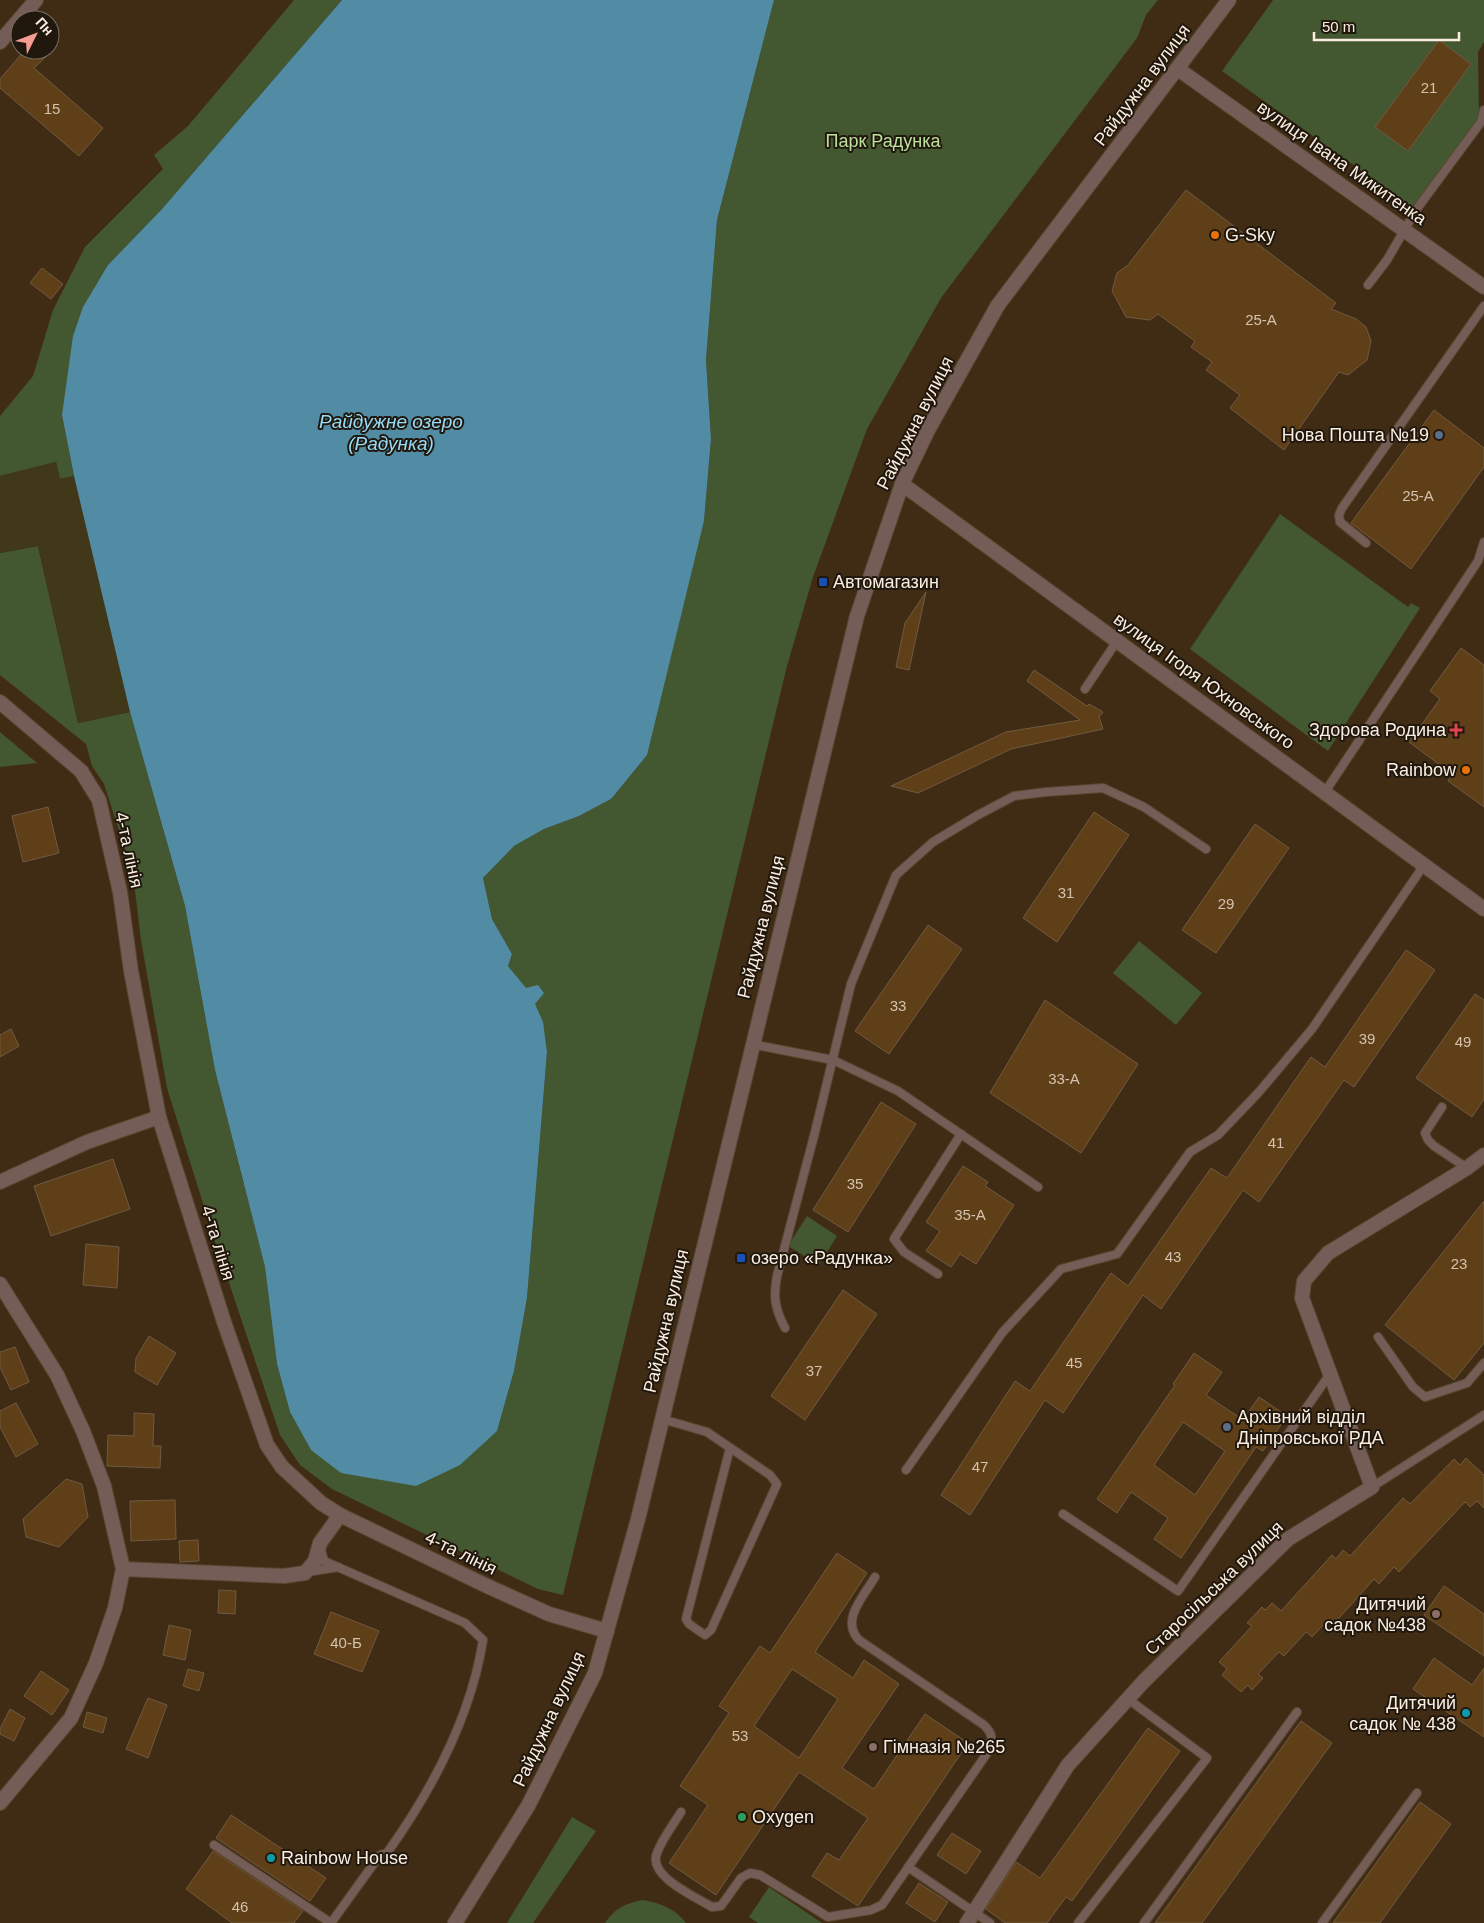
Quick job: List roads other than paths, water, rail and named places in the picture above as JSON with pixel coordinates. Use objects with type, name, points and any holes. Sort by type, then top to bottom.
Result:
[{"type":"street","points":[[0,42],[36,0]]},
{"type":"street","name":"Райдужна вулиця","points":[[455,1923],[528,1806],[594,1673],[638,1519],[751,1044],[857,616],[902,484],[928,430],[998,305],[1229,0]]},
{"type":"street","name":"вулиця Івана Микитенка","points":[[1178,69],[1484,287]]},
{"type":"street","name":"вулиця Ігоря Юхновського","points":[[902,484],[1484,909]]},
{"type":"street","name":"4-та лінія","points":[[0,702],[81,770],[99,800],[120,892],[131,971],[159,1117],[224,1322],[267,1445],[282,1467],[321,1503],[340,1515],[540,1610],[607,1631]]},
{"type":"street","points":[[0,1182],[87,1142],[159,1117]]},
{"type":"street","points":[[1372,1487],[1302,1298],[1304,1281],[1328,1254],[1467,1168],[1484,1155]]},
{"type":"street","points":[[0,1284],[57,1375],[83,1431],[104,1486],[123,1569],[115,1608],[96,1663],[71,1718],[0,1803]]},
{"type":"street","name":"Старосільська вулиця","points":[[970,1917],[1068,1765],[1128,1699],[1288,1540],[1372,1487]]},
{"type":"street","points":[[123,1569],[275,1576],[305,1573],[315,1561],[320,1543],[340,1515]]},
{"type":"lane","points":[[1368,285],[1416,210],[1483,122],[1484,110]]},
{"type":"lane","points":[[1366,544],[1340,522],[1339,515],[1342,508],[1484,306]]},
{"type":"lane","points":[[1324,792],[1478,561],[1484,542]]},
{"type":"lane","points":[[1085,689],[1117,641]]},
{"type":"lane","points":[[785,1328],[776,1310],[774,1295],[776,1281],[851,984],[896,874],[933,842],[1014,796],[1103,788],[1144,807],[1206,849]]},
{"type":"lane","points":[[906,1470],[1002,1333],[1061,1269],[1118,1254],[1190,1152],[1218,1135],[1259,1092],[1312,1028],[1424,865]]},
{"type":"lane","points":[[751,1044],[833,1060],[898,1091],[1038,1187]]},
{"type":"lane","points":[[1442,1106],[1425,1133],[1428,1140],[1467,1168]]},
{"type":"lane","points":[[938,1274],[904,1252],[894,1239],[961,1134]]},
{"type":"lane","points":[[1378,1337],[1413,1387],[1425,1397],[1467,1383],[1484,1363]]},
{"type":"lane","points":[[1063,1514],[1178,1591],[1330,1374]]},
{"type":"lane","points":[[1372,1487],[1484,1415]]},
{"type":"lane","points":[[662,1419],[707,1432],[770,1475],[777,1484],[711,1630],[705,1635],[689,1624],[686,1619],[730,1448]]},
{"type":"lane","points":[[214,1845],[331,1923],[380,1855],[387,1853],[428,1788],[460,1722],[479,1666],[483,1640],[465,1623],[324,1561],[320,1543]]},
{"type":"lane","points":[[305,1573],[340,1567]]},
{"type":"lane","points":[[681,1812],[656,1854],[657,1868],[666,1878],[712,1907],[721,1906],[741,1878],[750,1873],[755,1873],[828,1917],[839,1917],[871,1910],[882,1905],[990,1749],[992,1739],[990,1731],[984,1725],[859,1640],[852,1632],[850,1622],[854,1612],[875,1577]]},
{"type":"lane","points":[[1092,1923],[1081,1920],[1207,1758],[1128,1699]]},
{"type":"lane","points":[[1144,1923],[1297,1712]]},
{"type":"lane","points":[[1322,1923],[1417,1793]]},
{"type":"lane","points":[[908,1867],[970,1917],[990,1923]]},
{"type":"water","name":"Райдужне озеро (Радунка)","points":[[342,0],[774,0],[717,220],[706,360],[711,439],[704,521],[647,755],[611,799],[579,816],[544,829],[514,846],[483,878],[492,919],[512,954],[508,966],[526,988],[538,985],[544,993],[535,1004],[543,1022],[547,1052],[527,1298],[514,1371],[497,1431],[460,1465],[416,1486],[341,1473],[311,1450],[290,1412],[277,1364],[265,1267],[215,1070],[185,906],[130,712],[74,476],[62,415],[73,336],[83,307],[108,265],[162,209]]},
{"type":"place","name":"G-Sky","points":[[1215,235]]},
{"type":"place","name":"Нова Пошта №19","points":[[1439,435]]},
{"type":"place","name":"Автомагазин","points":[[823,582]]},
{"type":"place","name":"Здорова Родина","points":[[1456,730]]},
{"type":"place","name":"Rainbow","points":[[1466,770]]},
{"type":"place","name":"озеро «Радунка»","points":[[741,1258]]},
{"type":"place","name":"Архівний відділ Дніпровської РДА","points":[[1227,1427]]},
{"type":"place","name":"Дитячий садок №438","points":[[1436,1614]]},
{"type":"place","name":"Дитячий садок № 438","points":[[1466,1713]]},
{"type":"place","name":"Гімназія №265","points":[[873,1747]]},
{"type":"place","name":"Oxygen","points":[[742,1817]]},
{"type":"place","name":"Rainbow House","points":[[271,1858]]},
{"type":"park label","name":"Парк Радунка","points":[[883,141]]}]
